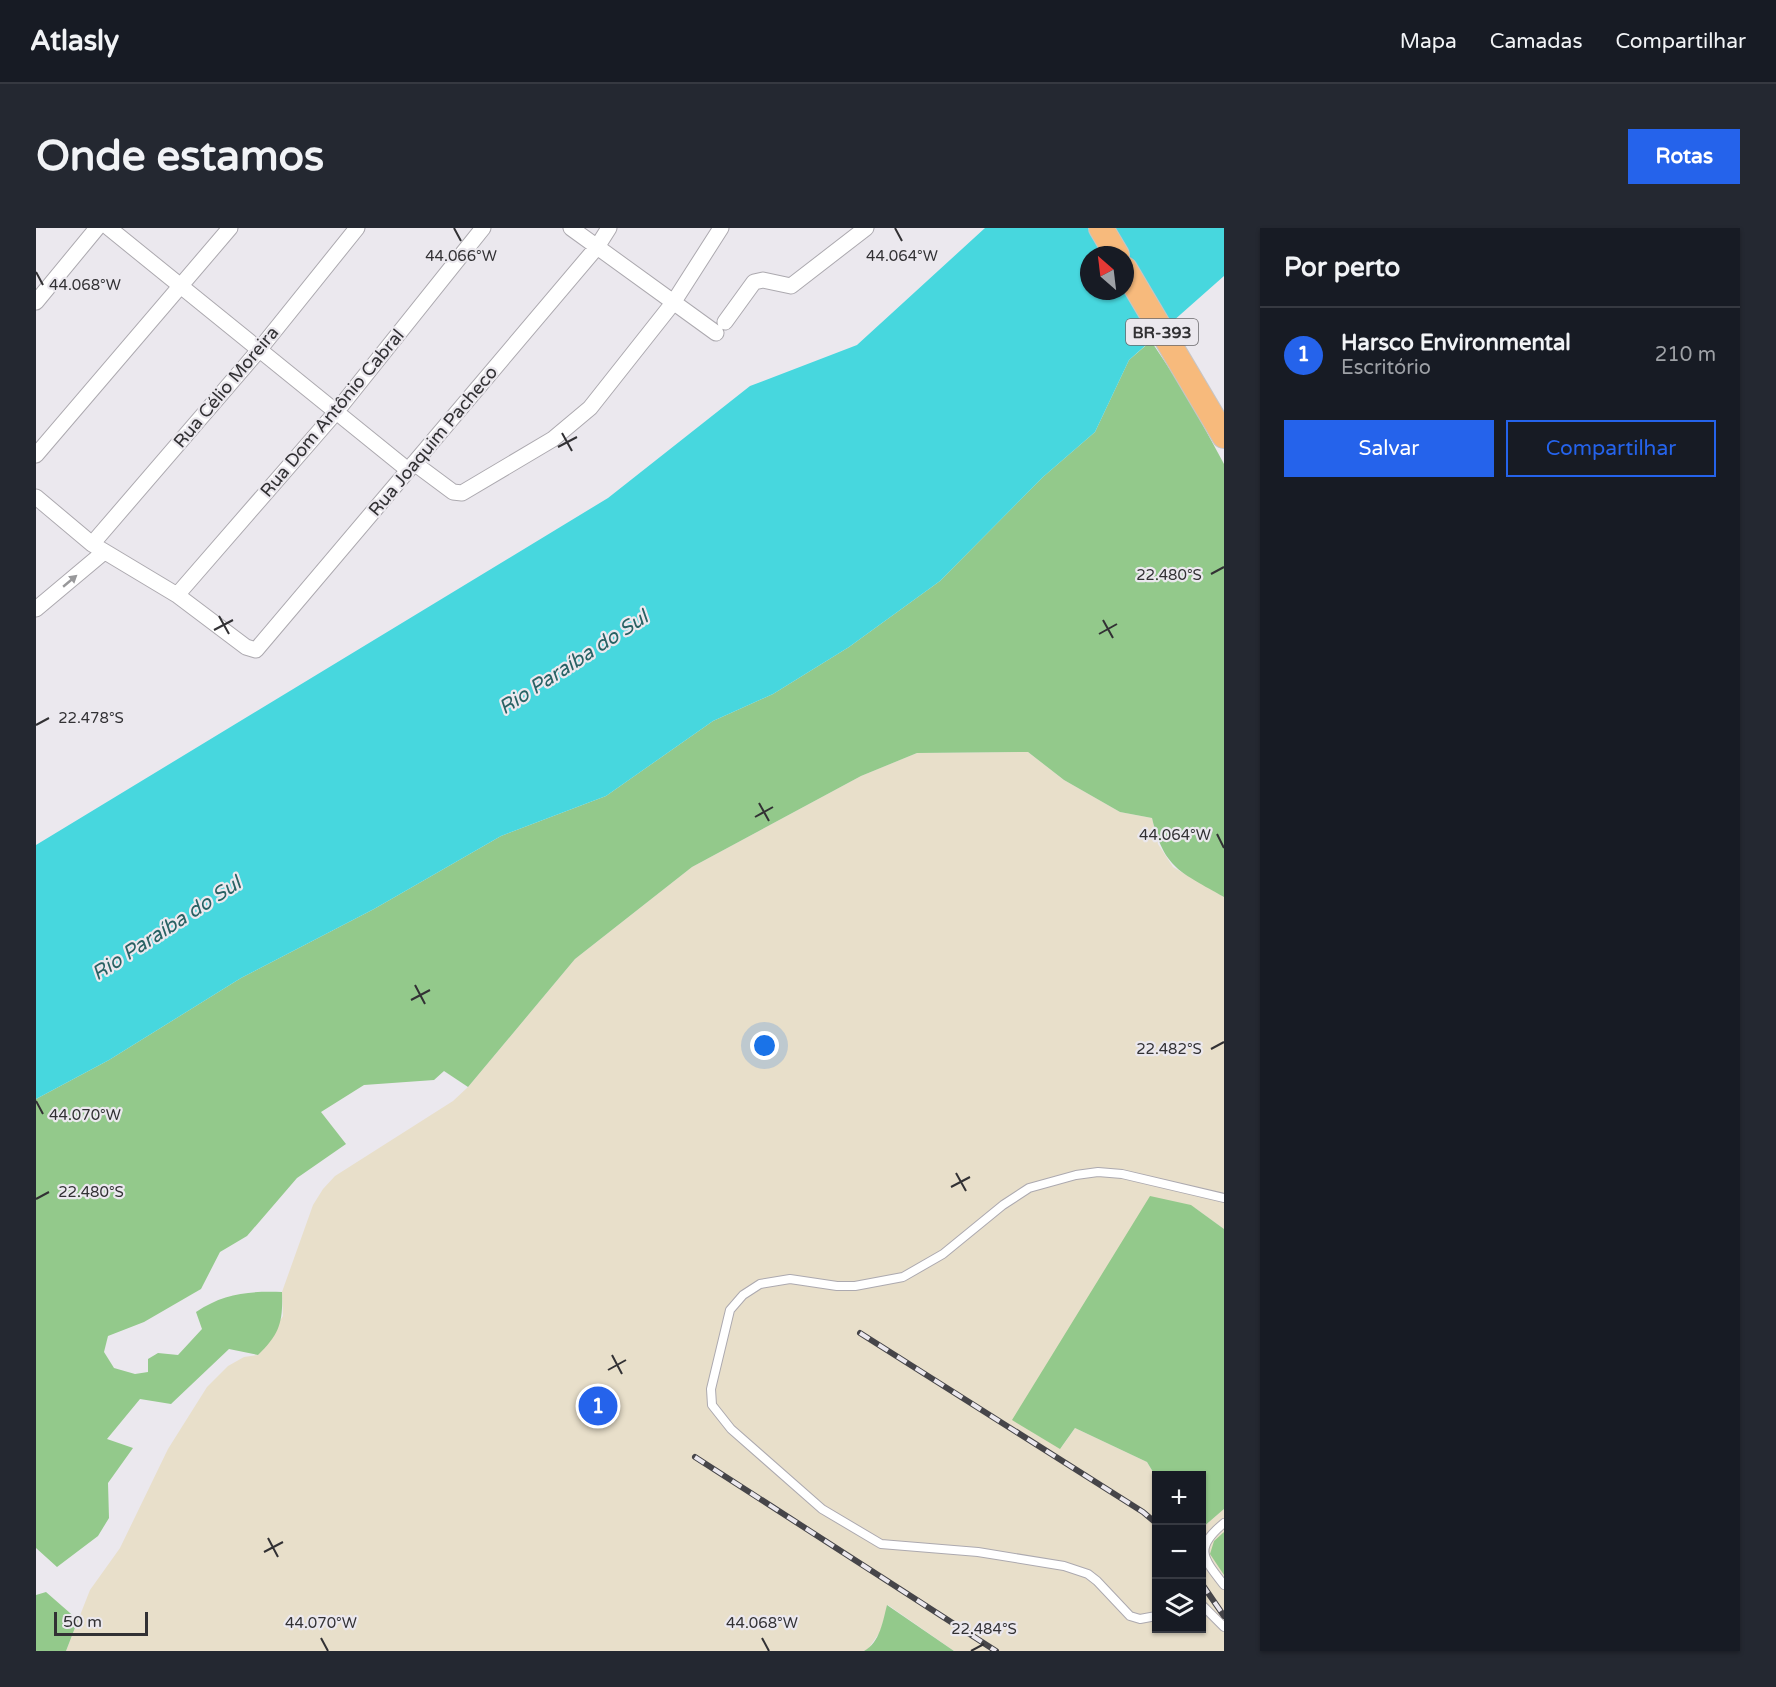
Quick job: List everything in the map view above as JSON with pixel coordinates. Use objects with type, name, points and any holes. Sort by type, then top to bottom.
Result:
[{"type":"highway","points":[[1101,228],[1112,246]]},
{"type":"highway","name":"BR-393","points":[[1134,284],[1224,436]]},
{"type":"street","points":[[36,302],[97,228]]},
{"type":"street","points":[[109,228],[183,285],[336,412],[411,467],[453,492],[462,494],[553,439],[590,408],[673,303],[721,228]]},
{"type":"street","points":[[36,455],[230,228]]},
{"type":"street","name":"Rua Célio Moreira","points":[[36,609],[98,548],[357,228]]},
{"type":"street","name":"Rua Dom Antônio Cabral","points":[[177,595],[336,412],[483,228]]},
{"type":"street","points":[[571,228],[673,303],[721,327],[754,282],[763,280],[791,286],[866,228]]},
{"type":"street","name":"Rua Joaquim Pacheco","points":[[177,595],[253,650],[259,648],[597,247],[609,228]]},
{"type":"street","points":[[36,497],[98,548],[177,595]]},
{"type":"lane","points":[[1152,1617],[1140,1619],[1130,1616],[1088,1574],[1058,1564],[978,1552],[881,1544],[822,1509],[731,1429],[712,1405],[711,1389],[730,1310],[743,1295],[760,1284],[790,1279],[837,1286],[855,1286],[896,1279],[929,1264],[1029,1188],[1076,1174],[1116,1173],[1224,1198]]},
{"type":"lane","points":[[1224,1523],[1210,1535],[1203,1545],[1207,1562],[1224,1585]]},
{"type":"lane","points":[[1206,1609],[1224,1627]]},
{"type":"shaded area","points":[[1028,752],[1064,780],[1120,812],[1152,818],[1158,844],[1173,867],[1224,897],[1224,1229],[1195,1208],[1061,1448],[1075,1428],[1147,1462],[1152,1471],[1152,1633],[1206,1633],[1206,1525],[1224,1509],[1224,1651],[954,1651],[888,1605],[880,1632],[864,1651],[66,1651],[90,1590],[120,1548],[168,1449],[207,1387],[228,1366],[244,1357],[258,1355],[283,1316],[282,1292],[313,1205],[335,1176],[453,1101],[468,1087],[575,959],[692,867],[861,776],[917,753]]},
{"type":"green space","points":[[1151,341],[1185,392],[1224,464],[1224,897],[1176,867],[1162,848],[1152,818],[1120,812],[1064,780],[1028,752],[917,753],[861,776],[692,867],[575,959],[468,1087],[444,1071],[434,1080],[364,1085],[321,1112],[346,1144],[297,1178],[247,1236],[220,1252],[201,1289],[144,1322],[108,1336],[104,1352],[114,1368],[135,1374],[148,1372],[148,1359],[158,1353],[178,1355],[202,1329],[196,1312],[237,1294],[282,1292],[281,1320],[276,1334],[258,1355],[229,1349],[171,1404],[140,1399],[107,1439],[133,1448],[108,1483],[109,1518],[98,1536],[57,1567],[36,1548],[36,1099],[109,1060],[241,978],[374,909],[501,836],[606,796],[713,721],[773,694],[849,647],[940,581],[1043,477],[1095,432],[1129,360]]},
{"type":"green space","points":[[1150,1196],[1191,1205],[1224,1229],[1224,1509],[1206,1525],[1206,1471],[1152,1471],[1147,1462],[1075,1428],[1060,1449],[1012,1420]]},
{"type":"green space","points":[[1224,1532],[1224,1575],[1210,1554],[1214,1541]]},
{"type":"green space","points":[[46,1592],[78,1620],[66,1651],[36,1651],[36,1595]]},
{"type":"green space","points":[[887,1605],[954,1651],[864,1651],[874,1643],[877,1637]]},
{"type":"water","name":"Rio Paraíba do Sul","points":[[985,228],[1224,228],[1224,276],[1129,360],[1095,432],[1043,477],[940,581],[849,647],[773,694],[713,721],[606,796],[501,836],[374,909],[241,978],[109,1060],[36,1099],[36,845],[608,498],[750,386],[857,345]]},
{"type":"railway","points":[[860,1333],[1152,1520]]},
{"type":"railway","points":[[695,1457],[996,1651]]},
{"type":"railway","points":[[1206,1590],[1224,1616]]},
{"type":"place","name":"Harsco Environmental","points":[[598,1406]]}]
